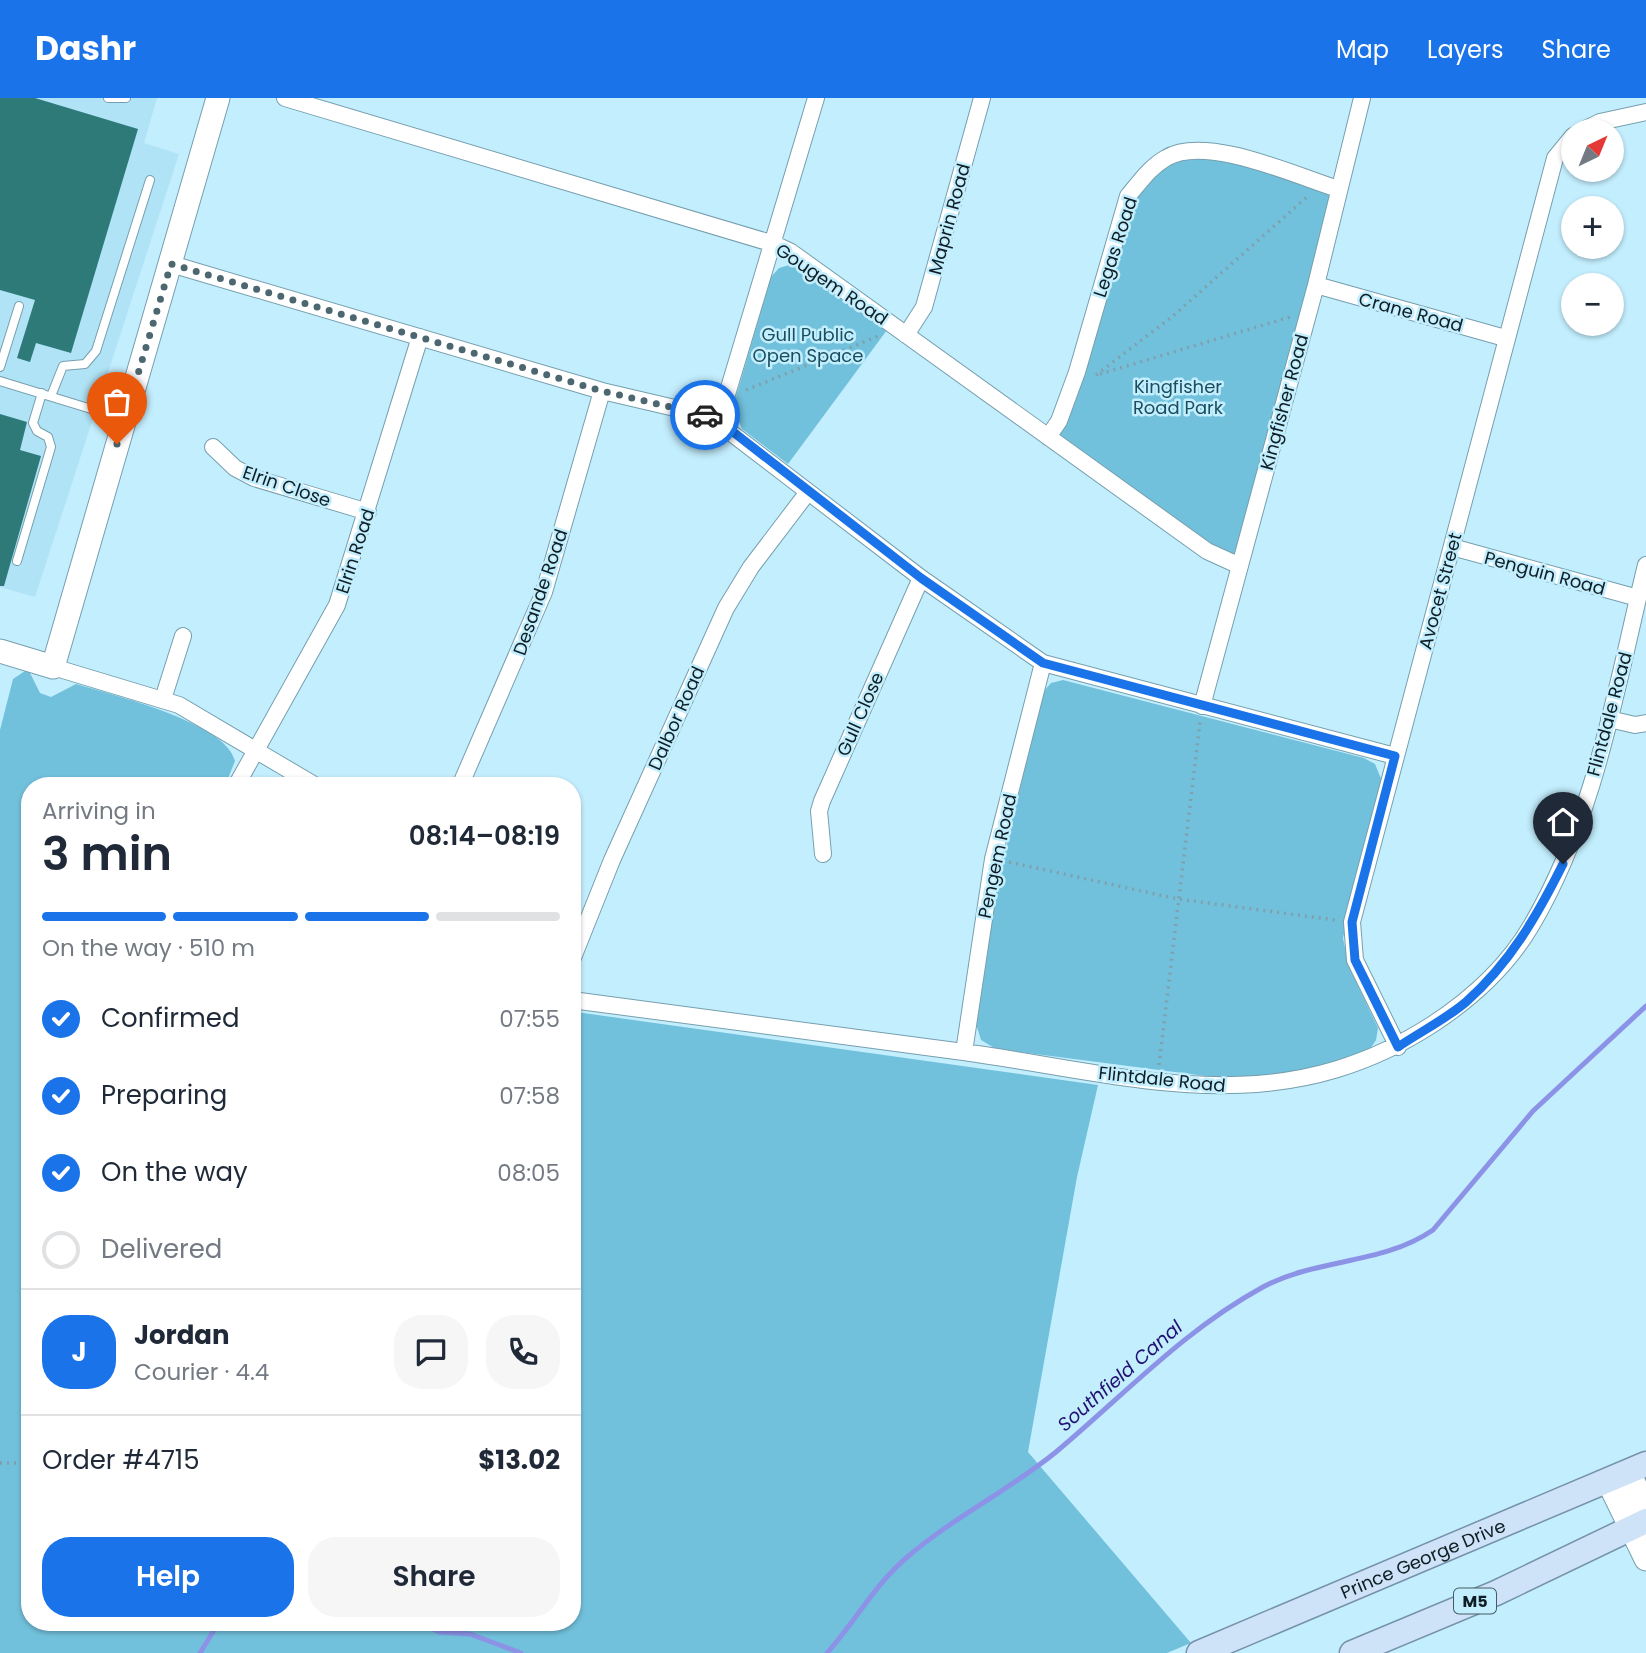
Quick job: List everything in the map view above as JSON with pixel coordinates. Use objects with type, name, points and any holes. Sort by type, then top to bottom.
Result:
[{"type":"main road","name":"Prince George Drive","points":[[1199,1653],[1628,1472]]},
{"type":"main road","name":"M5","points":[[1352,1653],[1496,1593],[1641,1520]]},
{"type":"street","points":[[53,667],[218,98]]},
{"type":"street","name":"Gougem Road","points":[[285,98],[774,244],[790,252],[1207,551],[1240,566]]},
{"type":"street","points":[[719,421],[816,98]]},
{"type":"street","name":"Maprin Road","points":[[906,335],[924,307],[982,98]]},
{"type":"street","name":"Kingfisher Road","points":[[1202,706],[1315,285],[1362,98]]},
{"type":"street","points":[[1614,119],[1646,112]]},
{"type":"street","name":"Legas Road","points":[[1048,437],[1059,421],[1077,372],[1128,196],[1146,173],[1168,156],[1191,150],[1216,150],[1338,188]]},
{"type":"street","name":"Avocet Street","points":[[1398,1047],[1355,960],[1352,922],[1506,338],[1555,159],[1561,151]]},
{"type":"street","points":[[171,264],[602,391],[696,412],[719,421],[921,578],[1043,663],[1395,756]]},
{"type":"street","name":"Crane Road","points":[[1315,285],[1506,338]]},
{"type":"street","name":"Elrin Road","points":[[240,777],[332,614],[368,512],[420,337]]},
{"type":"street","name":"Desande Road","points":[[464,777],[544,592],[602,391]]},
{"type":"street","name":"Elrin Close","points":[[213,447],[235,468],[254,478],[368,512]]},
{"type":"street","name":"Dalbor Road","points":[[581,938],[612,860],[726,608],[751,567],[808,492]]},
{"type":"street","name":"Penguin Road","points":[[1452,547],[1638,598]]},
{"type":"street","name":"Flintdale Road","points":[[581,1001],[964,1052],[1157,1082],[1216,1087],[1273,1085],[1345,1068],[1398,1047],[1465,1003],[1530,928],[1574,843],[1609,719],[1646,565]]},
{"type":"street","name":"Gull Close","points":[[823,854],[819,811],[822,801],[921,578]]},
{"type":"street","points":[[163,699],[183,636]]},
{"type":"street","points":[[0,651],[179,705],[301,777]]},
{"type":"street","name":"Pengem Road","points":[[964,1052],[993,859],[1043,663]]},
{"type":"street","points":[[1609,719],[1635,726],[1646,723]]},
{"type":"street","points":[[1628,1472],[1641,1520],[1646,1559]]},
{"type":"lane","points":[[108,98],[126,98]]},
{"type":"lane","points":[[17,561],[51,447],[48,437],[37,431],[33,423],[62,366],[85,364],[96,351],[150,180]]},
{"type":"lane","points":[[0,367],[19,306]]},
{"type":"lane","points":[[0,380],[125,419]]},
{"type":"path","points":[[1096,375],[1173,316],[1234,263],[1308,197],[1315,181]]},
{"type":"path","points":[[1077,372],[1096,375],[1308,311]]},
{"type":"path","points":[[728,392],[737,394],[878,339],[887,328],[906,335]]},
{"type":"path","points":[[1157,1082],[1202,706]]},
{"type":"path","points":[[993,859],[1178,899],[1352,922]]},
{"type":"path","points":[[0,1463],[21,1463]]},
{"type":"shaded area","points":[[0,98],[157,98],[144,143],[179,154],[35,597],[0,587]]},
{"type":"green space","name":"Kingfisher Road Park","points":[[1191,151],[1338,189],[1240,566],[1048,437],[1128,196],[1146,173]]},
{"type":"green space","name":"Gull Public Open Space","points":[[789,265],[800,268],[887,330],[788,464],[742,429],[733,407],[771,277],[779,268]]},
{"type":"green space","points":[[28,669],[40,693],[51,697],[76,684],[166,712],[211,734],[227,747],[235,761],[229,777],[21,777],[21,1631],[581,1631],[581,1013],[1098,1085],[1077,1177],[1028,1452],[1191,1643],[1167,1653],[0,1653],[0,730],[13,679]]},
{"type":"green space","points":[[1063,680],[1364,758],[1375,764],[1382,781],[1343,938],[1349,967],[1378,1028],[1376,1040],[1370,1049],[1343,1061],[1282,1075],[1221,1078],[996,1049],[981,1040],[976,1024],[997,886],[1043,692],[1051,683]]},
{"type":"building","points":[[0,98],[35,98],[138,129],[71,353],[36,343],[30,362],[17,358],[35,300],[0,290]]},
{"type":"building","points":[[0,414],[27,422],[20,450],[41,456],[4,586],[0,586]]},
{"type":"waterway","name":"Southfield Canal","points":[[827,1653],[884,1581],[905,1559],[942,1530],[1056,1452],[1155,1364],[1234,1304],[1284,1278],[1393,1250],[1433,1230],[1533,1111],[1646,1006]]},
{"type":"waterway","name":"Southfield Canal","points":[[200,1653],[213,1631]]},
{"type":"waterway","name":"Southfield Canal","points":[[437,1631],[470,1634],[521,1653]]},
{"type":"way so far","points":[[117,444],[171,264],[602,391],[705,415]]},
{"type":"route","points":[[705,415],[719,421],[921,578],[1029,656],[1043,663],[1395,756],[1352,922],[1355,960],[1398,1047],[1465,1003],[1499,966],[1530,928],[1563,864]]}]
